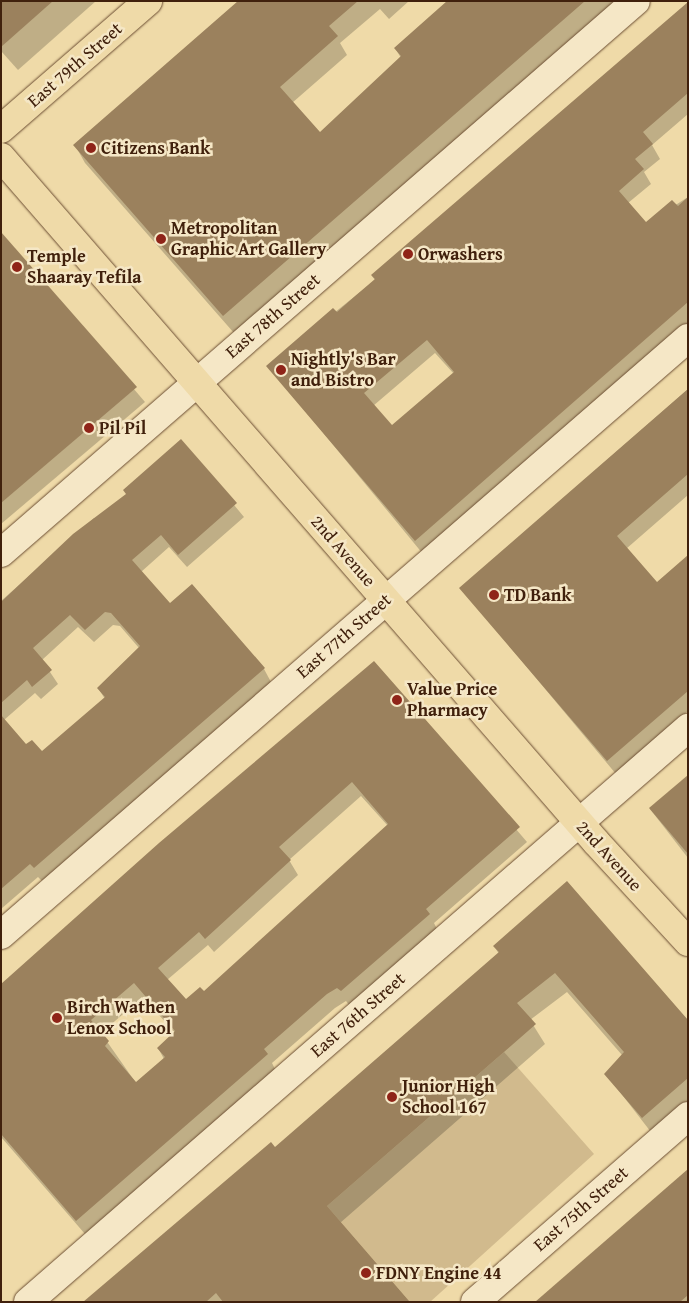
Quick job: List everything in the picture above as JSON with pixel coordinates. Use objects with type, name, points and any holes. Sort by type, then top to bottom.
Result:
[{"type":"main road","name":"East 79th Street","points":[[1,129],[148,1]]},
{"type":"main road","name":"2nd Avenue","points":[[1,157],[578,822],[688,942]]},
{"type":"street","name":"East 78th Street","points":[[1,553],[636,1]]},
{"type":"street","name":"East 77th Street","points":[[1,935],[688,338]]},
{"type":"street","name":"East 76th Street","points":[[28,1302],[688,728]]},
{"type":"street","name":"East 75th Street","points":[[475,1302],[688,1116]]},
{"type":"shaded area","points":[[504,1052],[594,1154],[430,1302],[410,1302],[327,1206]]},
{"type":"building","points":[[1,1],[53,1],[1,47]]},
{"type":"building","points":[[238,1],[358,1],[329,26],[338,36],[280,87],[320,132],[401,56],[394,48],[447,1],[585,1],[223,316],[73,145]]},
{"type":"building","points":[[688,2],[688,93],[643,132],[653,144],[635,159],[644,169],[619,191],[646,222],[672,200],[678,206],[688,197],[688,302],[415,541],[266,366],[333,308],[337,312],[375,279],[371,275]],"holes":[[[427,340],[454,372],[392,425],[364,393]]]},
{"type":"building","points":[[1,232],[137,387],[1,503]]},
{"type":"building","points":[[688,389],[688,474],[617,536],[657,582],[688,555],[688,691],[607,761],[459,588]]},
{"type":"building","points":[[181,439],[237,503],[178,555],[161,535],[132,560],[170,603],[192,584],[265,668],[34,868],[30,864],[1,889],[1,715],[26,744],[32,740],[42,751],[105,697],[97,688],[140,646],[111,613],[105,612],[85,630],[70,615],[33,648],[52,670],[32,687],[27,680],[1,703],[1,602],[73,534],[126,494],[123,490]]},
{"type":"building","points":[[374,661],[520,827],[426,909],[430,914],[341,991],[337,988],[327,994],[264,1049],[268,1054],[76,1221],[1,1134],[1,984],[159,843]],"holes":[[[352,782],[388,824],[204,991],[200,987],[186,999],[158,968],[199,932],[205,939],[291,860],[279,847]],[[134,983],[175,1031],[157,1048],[165,1057],[136,1082],[105,1046],[109,1041],[91,1020]]]},
{"type":"building","points":[[688,775],[688,854],[649,808]]},
{"type":"building","name":"Junior High School 167","points":[[567,881],[688,1020],[688,1078],[642,1118],[604,1074],[624,1052],[555,973],[517,1003],[536,1024],[327,1206],[410,1302],[223,1302],[216,1293],[206,1302],[83,1302],[271,1142],[275,1147],[499,952],[493,946]]},
{"type":"building","points":[[688,1169],[688,1295],[680,1302],[535,1302]]},
{"type":"place","name":"Citizens Bank","points":[[91,148]]},
{"type":"place","name":"Metropolitan Graphic Art Gallery","points":[[161,239]]},
{"type":"place","name":"Orwashers","points":[[408,254]]},
{"type":"place","name":"Temple Shaaray Tefila","points":[[17,267]]},
{"type":"place","name":"Nightly's Bar and Bistro","points":[[281,370]]},
{"type":"place","name":"Pil Pil","points":[[89,428]]},
{"type":"place","name":"TD Bank","points":[[494,595]]},
{"type":"place","name":"Value Price Pharmacy","points":[[397,700]]},
{"type":"place","name":"Birch Wathen Lenox School","points":[[57,1018]]},
{"type":"place","name":"Junior High School 167","points":[[392,1097]]},
{"type":"place","name":"FDNY Engine 44","points":[[366,1273]]}]
